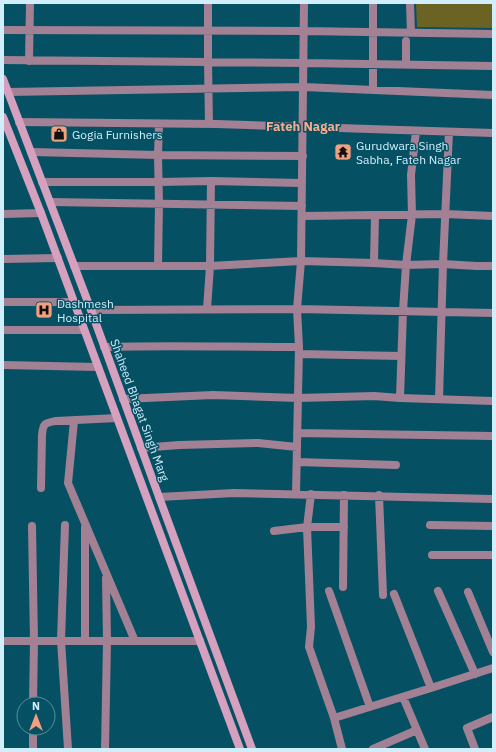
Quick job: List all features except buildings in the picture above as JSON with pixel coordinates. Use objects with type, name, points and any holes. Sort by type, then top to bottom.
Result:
[{"type":"main road","name":"Shaheed Bhagat Singh Marg","points":[[3,79],[91,310],[158,497],[252,749]]},
{"type":"main road","name":"Shaheed Bhagat Singh Marg","points":[[3,117],[58,258],[240,749]]},
{"type":"street","points":[[29,61],[30,3]]},
{"type":"street","points":[[208,3],[207,31],[209,124]]},
{"type":"street","points":[[296,494],[299,350],[297,309],[301,261],[304,3]]},
{"type":"street","points":[[373,3],[373,90]]},
{"type":"street","points":[[410,3],[411,33]]},
{"type":"street","points":[[3,30],[304,31],[493,34]]},
{"type":"street","points":[[406,42],[406,64]]},
{"type":"street","points":[[3,60],[493,66]]},
{"type":"street","points":[[8,92],[303,87],[493,96]]},
{"type":"street","points":[[19,122],[303,126],[493,133]]},
{"type":"street","points":[[158,266],[159,124]]},
{"type":"street","points":[[400,398],[406,265],[412,215],[411,175],[416,131]]},
{"type":"street","points":[[439,399],[449,132]]},
{"type":"street","points":[[31,152],[303,156]]},
{"type":"street","points":[[42,182],[211,181],[302,183]]},
{"type":"street","points":[[207,310],[210,266],[211,181]]},
{"type":"street","points":[[50,202],[302,206]]},
{"type":"street","points":[[3,214],[41,213]]},
{"type":"street","points":[[302,216],[445,214],[493,216]]},
{"type":"street","points":[[374,263],[375,215]]},
{"type":"street","points":[[3,259],[58,258]]},
{"type":"street","points":[[74,266],[210,266],[301,261],[406,265],[443,264],[493,266]]},
{"type":"street","points":[[3,302],[74,302]]},
{"type":"street","points":[[91,310],[297,309],[493,313]]},
{"type":"street","points":[[3,330],[84,330]]},
{"type":"street","points":[[104,347],[164,345],[299,350],[401,356]]},
{"type":"street","points":[[3,365],[98,367]]},
{"type":"street","points":[[123,399],[214,395],[298,398],[374,396],[493,401]]},
{"type":"street","points":[[41,488],[42,428],[44,424],[48,422],[117,418]]},
{"type":"street","points":[[74,421],[68,483],[135,641]]},
{"type":"street","points":[[297,433],[493,436]]},
{"type":"street","points":[[141,448],[179,445],[258,443],[297,447]]},
{"type":"street","points":[[297,462],[396,465]]},
{"type":"street","points":[[158,497],[234,493],[379,495],[493,499]]},
{"type":"street","points":[[311,494],[307,527],[311,627],[309,647],[334,718],[342,749]]},
{"type":"street","points":[[343,587],[344,495]]},
{"type":"street","points":[[379,495],[383,595]]},
{"type":"street","points":[[85,522],[85,641]]},
{"type":"street","points":[[430,525],[493,526]]},
{"type":"street","points":[[32,526],[34,641],[33,696]]},
{"type":"street","points":[[65,526],[61,640],[68,749]]},
{"type":"street","points":[[274,531],[307,527],[344,528]]},
{"type":"street","points":[[432,555],[493,555]]},
{"type":"street","points":[[105,749],[107,641],[106,572]]},
{"type":"street","points":[[329,591],[370,707]]},
{"type":"street","points":[[438,591],[475,674]]},
{"type":"street","points":[[468,592],[493,652]]},
{"type":"street","points":[[394,594],[432,688]]},
{"type":"street","points":[[3,641],[200,641]]},
{"type":"street","points":[[334,718],[493,668]]},
{"type":"street","points":[[403,697],[425,749]]},
{"type":"street","points":[[475,749],[467,728],[493,718]]},
{"type":"street","points":[[373,749],[417,730]]},
{"type":"street","points":[[33,736],[33,749]]},
{"type":"shaded area","points":[[416,3],[493,3],[493,28],[417,27]]},
{"type":"place","name":"Gogia Furnishers","points":[[59,134]]},
{"type":"place","name":"Gurudwara Singh Sabha, Fateh Nagar","points":[[343,152]]},
{"type":"place","name":"Dashmesh Hospital","points":[[44,310]]},
{"type":"district","name":"Fateh Nagar","points":[[303,126]]}]
